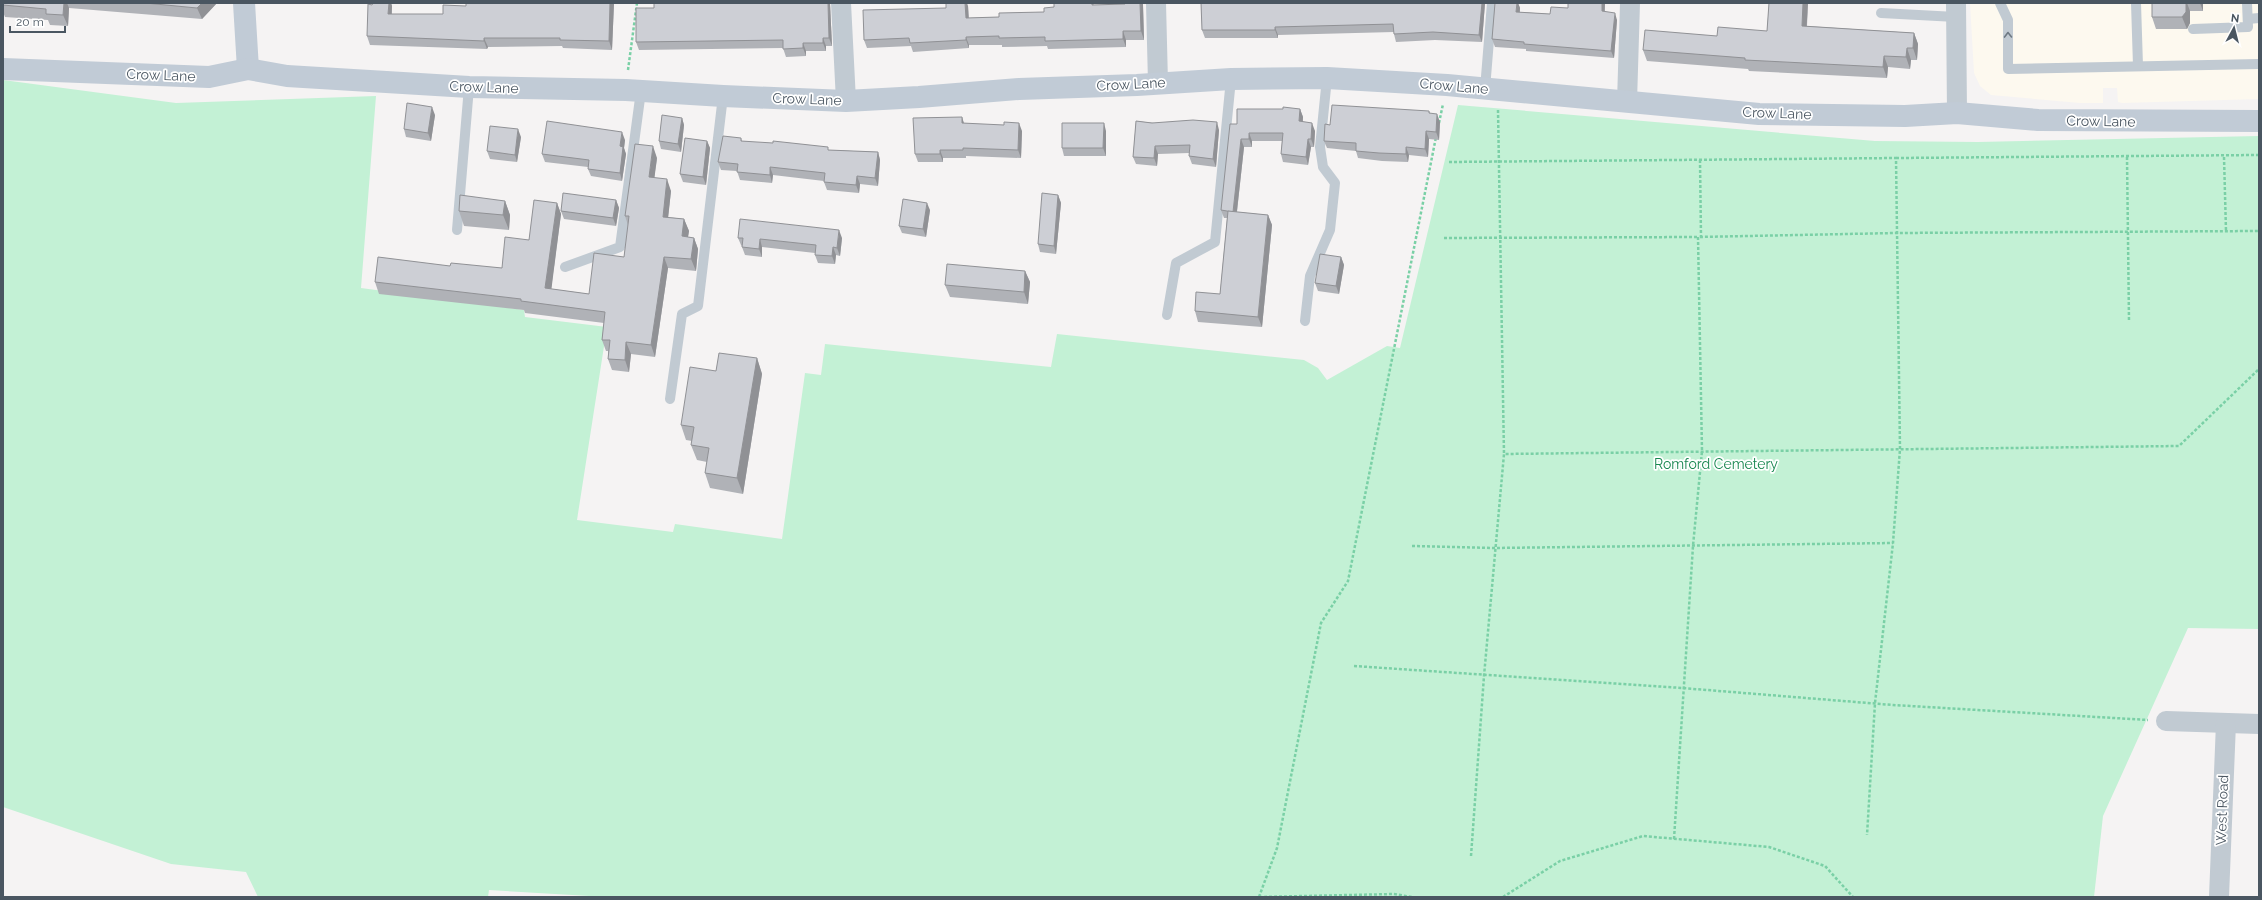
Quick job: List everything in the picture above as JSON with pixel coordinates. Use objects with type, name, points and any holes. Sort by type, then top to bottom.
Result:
[{"type":"street","points":[[244,3],[248,69]]},
{"type":"street","points":[[841,3],[846,101]]},
{"type":"street","points":[[1156,3],[1158,83]]},
{"type":"street","points":[[1627,102],[1630,3]]},
{"type":"street","points":[[1956,10],[1957,113]]},
{"type":"street","name":"Crow Lane","points":[[3,69],[209,77],[248,69],[287,76],[469,87],[634,90],[723,96],[846,101],[1018,89],[1231,79],[1327,78],[1447,85],[1758,114],[1905,116],[1957,113],[2038,120],[2259,120]]},
{"type":"street","points":[[2166,721],[2259,724]]},
{"type":"street","name":"West Road","points":[[2219,897],[2226,723]]},
{"type":"lane","points":[[1491,89],[1492,3]]},
{"type":"lane","points":[[2000,3],[2008,20],[2008,69],[2259,64]]},
{"type":"lane","points":[[2136,3],[2138,66]]},
{"type":"lane","points":[[2192,29],[2248,27],[2247,3]]},
{"type":"lane","points":[[1881,13],[1956,10]]},
{"type":"lane","points":[[2248,19],[2259,18]]},
{"type":"lane","points":[[1305,322],[1310,276],[1330,230],[1335,183],[1323,167],[1320,147],[1327,78]]},
{"type":"lane","points":[[1167,315],[1176,263],[1215,242],[1231,79]]},
{"type":"lane","points":[[457,230],[469,87]]},
{"type":"lane","points":[[565,267],[620,247],[634,90]]},
{"type":"lane","points":[[670,399],[682,314],[698,306],[723,96]]},
{"type":"path","points":[[634,90],[636,3]]},
{"type":"path","points":[[1438,128],[1447,85]]},
{"type":"path","points":[[1471,856],[1484,676],[1504,454],[1500,161],[1491,89]]},
{"type":"path","points":[[1412,897],[1394,894],[1259,897],[1277,848],[1321,623],[1348,581],[1437,136]]},
{"type":"path","points":[[1449,162],[2259,155]]},
{"type":"path","points":[[2224,156],[2226,231]]},
{"type":"path","points":[[2127,157],[2129,321]]},
{"type":"path","points":[[1867,835],[1875,703],[1893,543],[1900,449],[1896,158]]},
{"type":"path","points":[[1674,839],[1682,688],[1702,451],[1700,160]]},
{"type":"path","points":[[1444,238],[2259,231]]},
{"type":"path","points":[[1504,454],[2179,446],[2259,369]]},
{"type":"path","points":[[1412,546],[1495,548],[1893,543]]},
{"type":"path","points":[[1354,666],[1484,676],[1682,688],[1875,703],[2166,721]]},
{"type":"path","points":[[1502,897],[1560,861],[1643,836],[1769,847],[1825,866],[1852,897]]},
{"type":"shaded area","points":[[1970,3],[2259,3],[2259,99],[2122,103],[2118,102],[2117,88],[2103,88],[2103,103],[2080,103],[1991,95],[1980,86],[1974,73]]},
{"type":"green space","name":"Romford Cemetery","points":[[3,80],[176,103],[376,96],[361,288],[524,310],[525,317],[607,327],[577,520],[673,532],[675,524],[782,539],[805,373],[821,375],[825,344],[1051,367],[1057,334],[1304,360],[1318,368],[1327,380],[1387,346],[1400,348],[1458,105],[1875,141],[1978,142],[2259,136],[2259,629],[2188,628],[2103,816],[2094,897],[606,897],[489,890],[488,897],[258,897],[246,872],[171,864],[3,807]]},
{"type":"building","points":[[3,3],[64,3],[63,15],[46,14],[46,9],[3,5]]},
{"type":"building","points":[[145,3],[202,3],[197,8]]},
{"type":"building","points":[[373,3],[389,3],[388,14],[443,14],[443,5],[466,6],[466,3],[610,3],[609,41],[560,40],[560,38],[484,38],[484,41],[367,36],[368,4],[372,5]]},
{"type":"building","points":[[654,3],[828,3],[829,38],[823,38],[823,43],[803,43],[803,48],[783,49],[783,40],[636,42],[636,8],[654,8]]},
{"type":"building","points":[[946,3],[965,3],[966,18],[999,17],[999,13],[1044,12],[1044,8],[1054,7],[1054,3],[1092,3],[1092,5],[1140,3],[1141,31],[1123,31],[1123,39],[1045,41],[1045,37],[999,38],[999,36],[966,37],[966,40],[910,43],[909,38],[864,40],[863,10],[946,8]]},
{"type":"building","points":[[1201,3],[1482,3],[1479,35],[1433,32],[1394,34],[1393,24],[1275,27],[1275,30],[1202,30]]},
{"type":"building","points":[[1495,3],[1517,3],[1516,12],[1550,14],[1551,7],[1568,8],[1568,3],[1602,3],[1602,11],[1615,13],[1611,51],[1524,44],[1524,42],[1492,39]]},
{"type":"building","points":[[1769,3],[1803,3],[1802,26],[1914,33],[1913,48],[1907,48],[1906,57],[1884,56],[1883,67],[1745,60],[1745,58],[1643,50],[1645,30],[1717,36],[1718,27],[1767,31]]},
{"type":"building","points":[[2152,3],[2186,3],[2186,12],[2182,17],[2152,17]]},
{"type":"building","points":[[407,103],[432,107],[428,133],[404,129]]},
{"type":"building","points":[[1332,105],[1429,111],[1429,113],[1437,114],[1436,132],[1426,131],[1425,149],[1406,147],[1406,154],[1356,151],[1356,143],[1324,141],[1325,124],[1330,125]]},
{"type":"building","points":[[1283,107],[1300,109],[1299,121],[1312,123],[1311,139],[1308,139],[1306,157],[1281,154],[1283,133],[1249,133],[1249,139],[1241,139],[1233,212],[1221,210],[1230,124],[1237,124],[1237,109],[1283,109]]},
{"type":"building","points":[[662,115],[682,118],[678,144],[659,141]]},
{"type":"building","points":[[962,117],[962,123],[1004,125],[1004,122],[1019,123],[1018,150],[963,148],[963,150],[940,150],[940,154],[915,154],[913,118]]},
{"type":"building","points":[[1193,120],[1217,122],[1213,159],[1189,156],[1190,145],[1155,146],[1154,158],[1133,157],[1136,121],[1152,123]]},
{"type":"building","points":[[547,121],[622,132],[620,146],[623,147],[620,173],[588,169],[589,160],[542,154]]},
{"type":"building","points":[[1062,123],[1104,123],[1103,148],[1062,148]]},
{"type":"building","points":[[490,126],[518,129],[515,155],[487,151]]},
{"type":"building","points":[[723,136],[741,138],[741,141],[773,143],[773,141],[828,147],[828,150],[878,152],[875,178],[857,176],[856,185],[824,182],[825,173],[770,167],[770,175],[737,172],[738,164],[718,162]]},
{"type":"building","points":[[685,138],[707,141],[703,177],[680,174]]},
{"type":"building","points":[[635,144],[653,146],[649,177],[667,179],[663,217],[684,219],[682,236],[694,238],[691,259],[664,257],[651,345],[626,342],[625,360],[608,359],[610,340],[602,340],[605,312],[521,301],[521,299],[375,282],[378,257],[450,266],[451,263],[502,268],[505,237],[529,240],[534,200],[557,203],[545,288],[589,294],[594,253],[624,257],[629,216],[625,216]]},
{"type":"building","points":[[563,193],[616,200],[613,218],[561,211]]},
{"type":"building","points":[[1042,193],[1058,195],[1054,246],[1038,244]]},
{"type":"building","points":[[460,195],[505,201],[503,215],[459,211]]},
{"type":"building","points":[[903,199],[927,203],[923,229],[899,226]]},
{"type":"building","points":[[1228,211],[1268,215],[1258,317],[1195,311],[1196,292],[1220,294]]},
{"type":"building","points":[[740,219],[839,230],[837,248],[833,247],[832,256],[815,255],[816,245],[760,239],[759,249],[742,247],[743,238],[738,238]]},
{"type":"building","points":[[1320,254],[1341,257],[1336,286],[1315,283]]},
{"type":"building","points":[[947,264],[1025,271],[1024,292],[945,285]]},
{"type":"building","points":[[719,353],[757,358],[737,478],[705,473],[709,448],[691,445],[694,427],[681,425],[690,367],[716,371]]}]
